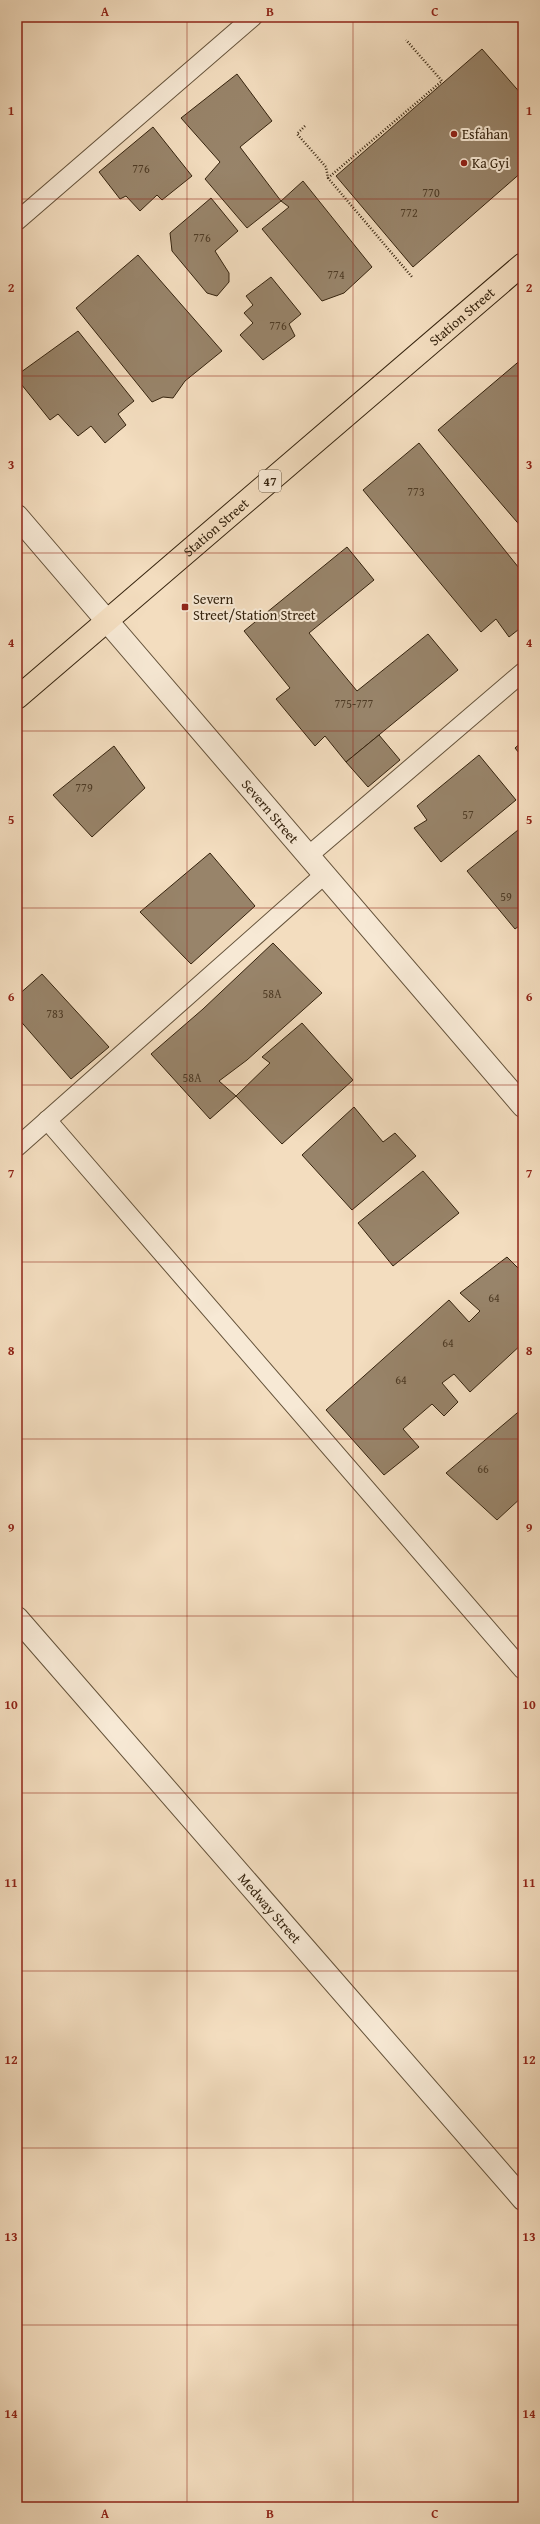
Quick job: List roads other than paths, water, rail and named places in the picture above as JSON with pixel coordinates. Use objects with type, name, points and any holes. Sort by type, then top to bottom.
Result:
[{"type":"main road","name":"Station Street","points":[[17,698],[523,264]]},
{"type":"street","name":"Severn Street","points":[[17,516],[523,1106]]},
{"type":"street","name":"Medway Street","points":[[17,1618],[522,2195]]},
{"type":"lane","points":[[17,221],[254,17]]},
{"type":"lane","points":[[308,856],[523,672]]},
{"type":"lane","points":[[17,1147],[324,875]]},
{"type":"lane","points":[[47,1120],[523,1670]]},
{"type":"place","name":"Esfahan","points":[[454,134]]},
{"type":"place","name":"Ka Gyi","points":[[464,163]]},
{"type":"place","name":"Severn Street/Station Street","points":[[185,607]]}]
